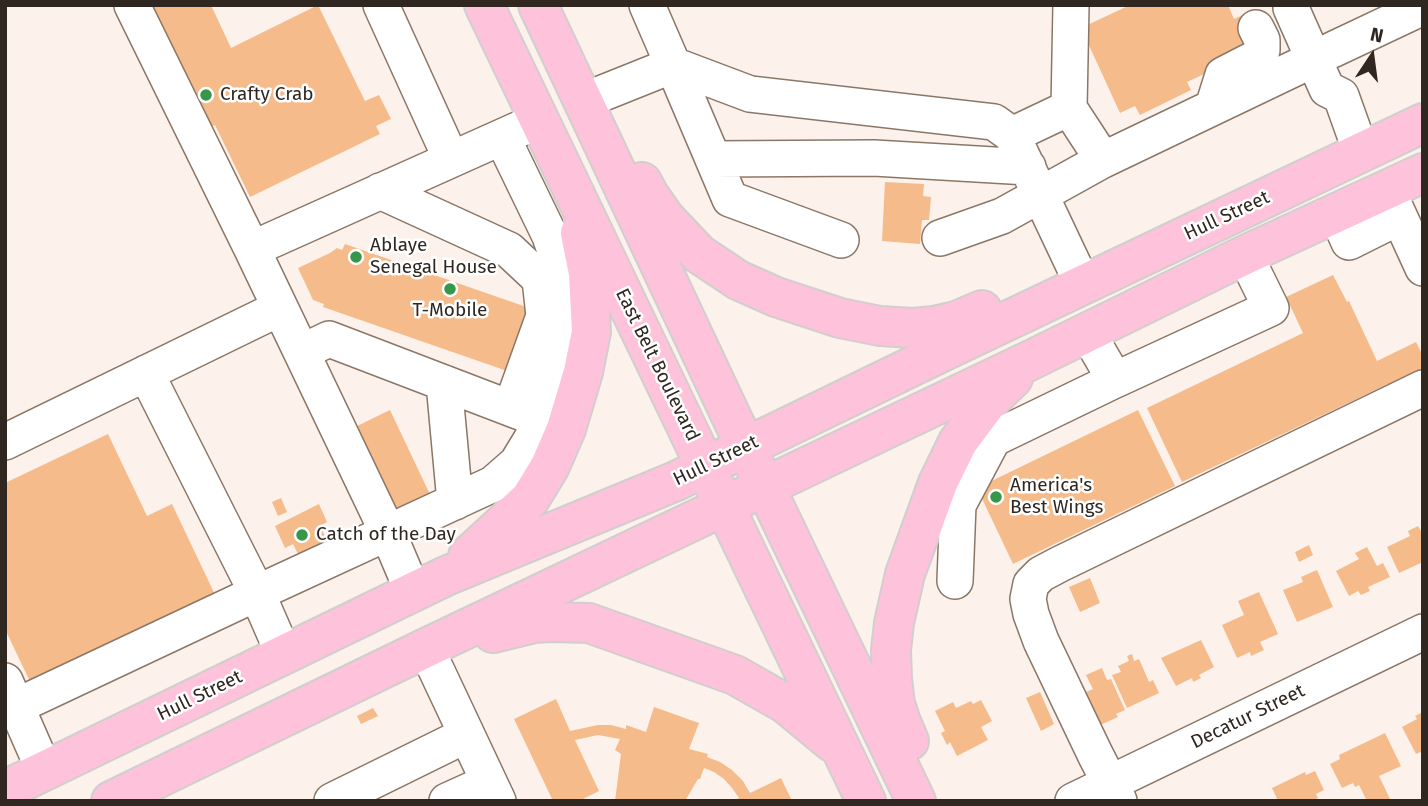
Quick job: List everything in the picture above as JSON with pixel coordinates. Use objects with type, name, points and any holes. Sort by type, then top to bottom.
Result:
[{"type":"main road","name":"East Belt Boulevard","points":[[484,5],[866,801]]},
{"type":"main road","points":[[538,5],[916,801]]},
{"type":"main road","points":[[583,101],[635,168],[655,205],[698,254],[738,280],[801,306],[865,324],[913,328],[956,321],[989,307],[1083,285]]},
{"type":"main road","name":"Hull Street","points":[[5,790],[41,785],[156,717],[429,584],[676,481],[1423,123]]},
{"type":"main road","points":[[1393,204],[1387,182],[1393,163],[1399,156],[1423,144]]},
{"type":"main road","points":[[1087,332],[1176,269],[1332,192],[1352,171],[1361,152]]},
{"type":"main road","points":[[113,800],[1031,360],[1245,254],[1336,213],[1393,204],[1423,173]]},
{"type":"main road","points":[[429,584],[523,507],[550,466],[539,419],[583,372],[591,320],[588,273],[570,183]]},
{"type":"main road","points":[[933,801],[930,786],[895,704],[891,650],[898,601],[937,483],[958,442],[988,403],[1031,360]]},
{"type":"main road","points":[[426,648],[534,623],[589,624],[735,675],[786,704],[841,750]]},
{"type":"main road","points":[[113,800],[118,774],[156,717]]},
{"type":"street","points":[[132,5],[388,533],[429,584]]},
{"type":"street","points":[[381,5],[451,159]]},
{"type":"street","points":[[647,5],[730,199],[841,240]]},
{"type":"street","points":[[1071,5],[1069,108],[1103,160]]},
{"type":"street","points":[[1292,5],[1291,8],[1323,55]]},
{"type":"street","points":[[1311,5],[1323,55],[1327,89],[1341,96],[1361,152]]},
{"type":"street","points":[[713,159],[874,158],[1034,181],[1103,160],[1423,7]]},
{"type":"street","points":[[1213,107],[1223,75],[1256,58],[1262,50],[1262,40],[1250,15]]},
{"type":"street","points":[[583,101],[673,65],[750,94],[994,122],[1012,135],[1083,285]]},
{"type":"street","points":[[1012,135],[1069,108]]},
{"type":"street","points":[[252,249],[540,120]]},
{"type":"street","points":[[41,785],[11,694],[257,593],[493,484],[517,463],[531,440],[559,368],[565,331],[565,280],[550,236],[502,137]]},
{"type":"street","points":[[940,238],[1002,216],[1034,181]]},
{"type":"street","points":[[380,191],[509,250],[540,279],[544,316],[539,419]]},
{"type":"street","points":[[1393,204],[1423,268]]},
{"type":"street","points":[[955,581],[958,505],[993,439],[1271,308],[1245,254]]},
{"type":"street","points":[[5,442],[280,307]]},
{"type":"street","points":[[1087,332],[1115,380]]},
{"type":"street","points":[[302,352],[328,340],[539,419]]},
{"type":"street","points":[[146,373],[257,593],[284,656]]},
{"type":"street","points":[[444,383],[455,502]]},
{"type":"street","points":[[1115,792],[1041,641],[1028,599],[1031,584],[1041,574],[1060,564],[1423,388]]},
{"type":"street","name":"Decatur Street","points":[[1073,801],[1115,792],[1423,632]]},
{"type":"street","points":[[426,648],[493,791],[447,801]]},
{"type":"street","points":[[332,801],[466,735]]},
{"type":"building","points":[[142,5],[211,5],[231,48],[318,5],[365,101],[379,95],[391,119],[376,126],[380,134],[250,197],[215,125],[205,130]]},
{"type":"building","points":[[1130,5],[1228,5],[1234,19],[1256,9],[1263,24],[1250,53],[1187,82],[1191,90],[1140,115],[1135,106],[1120,113],[1081,28]]},
{"type":"building","points":[[885,182],[924,184],[923,196],[931,197],[929,220],[922,220],[920,244],[882,241]]},
{"type":"building","points":[[345,244],[535,310],[513,373],[323,307],[324,304],[313,300],[298,268],[337,248],[342,250]]},
{"type":"building","points":[[1333,275],[1347,302],[1349,301],[1377,361],[1416,342],[1423,356],[1423,377],[1392,392],[1388,384],[1182,482],[1147,408],[1303,333],[1286,297]]},
{"type":"building","points":[[390,410],[435,505],[397,524],[351,429]]},
{"type":"building","points":[[1138,410],[1175,486],[1013,564],[977,488]]},
{"type":"building","points":[[108,434],[147,516],[172,504],[218,601],[33,688],[5,629],[5,483]]},
{"type":"building","points":[[281,498],[287,512],[278,516],[272,502]]},
{"type":"building","name":"Catch of the Day","points":[[319,504],[327,522],[320,526],[330,546],[301,560],[293,544],[285,548],[275,526]]},
{"type":"building","points":[[1418,526],[1423,535],[1423,562],[1399,573],[1387,547],[1410,536],[1408,531]]},
{"type":"building","points":[[1309,545],[1313,555],[1299,562],[1295,552]]},
{"type":"building","points":[[1367,547],[1377,566],[1383,563],[1390,577],[1368,587],[1370,591],[1361,595],[1358,591],[1349,596],[1336,571],[1359,559],[1355,553]]},
{"type":"building","points":[[1317,570],[1333,607],[1297,622],[1283,590],[1303,582],[1301,577]]},
{"type":"building","points":[[1090,578],[1100,603],[1080,612],[1069,587]]},
{"type":"building","points":[[1259,592],[1278,634],[1260,642],[1264,650],[1237,658],[1222,625],[1244,615],[1238,601]]},
{"type":"building","points":[[1201,640],[1214,667],[1199,675],[1201,678],[1193,682],[1192,678],[1176,686],[1161,658]]},
{"type":"building","points":[[1132,654],[1134,661],[1139,659],[1149,682],[1153,680],[1159,693],[1127,708],[1112,675],[1121,672],[1118,666],[1129,661],[1127,656]]},
{"type":"building","points":[[1102,668],[1107,680],[1111,679],[1125,710],[1116,714],[1118,717],[1098,726],[1079,695],[1093,689],[1086,675]]},
{"type":"building","points":[[1040,692],[1054,724],[1041,731],[1026,698]]},
{"type":"building","points":[[556,699],[570,731],[598,725],[626,729],[626,725],[646,732],[654,707],[699,723],[689,749],[708,754],[707,757],[732,770],[750,793],[781,778],[792,801],[733,801],[739,798],[732,788],[724,779],[704,768],[685,801],[615,801],[621,754],[615,750],[620,739],[598,735],[575,740],[599,791],[579,801],[553,801],[514,719]]},
{"type":"building","points":[[981,700],[992,721],[981,727],[988,740],[957,756],[950,742],[947,745],[941,733],[945,731],[935,711],[953,702],[956,708]]},
{"type":"building","points":[[373,708],[378,716],[361,724],[357,716]]},
{"type":"building","points":[[1423,712],[1423,751],[1416,754],[1402,727],[1417,719],[1415,716]]},
{"type":"building","points":[[1385,733],[1401,766],[1379,776],[1391,801],[1367,801],[1359,785],[1355,787],[1353,783],[1342,788],[1330,764],[1340,759],[1339,755]]},
{"type":"building","points":[[1315,771],[1324,790],[1316,794],[1318,798],[1311,801],[1278,801],[1272,788],[1305,772],[1306,775]]},
{"type":"place","name":"Crafty Crab","points":[[206,95]]},
{"type":"place","name":"Ablaye Senegal House","points":[[356,257]]},
{"type":"place","name":"T-Mobile","points":[[450,289]]},
{"type":"place","name":"America's Best Wings","points":[[996,497]]},
{"type":"place","name":"Catch of the Day","points":[[302,535]]}]
